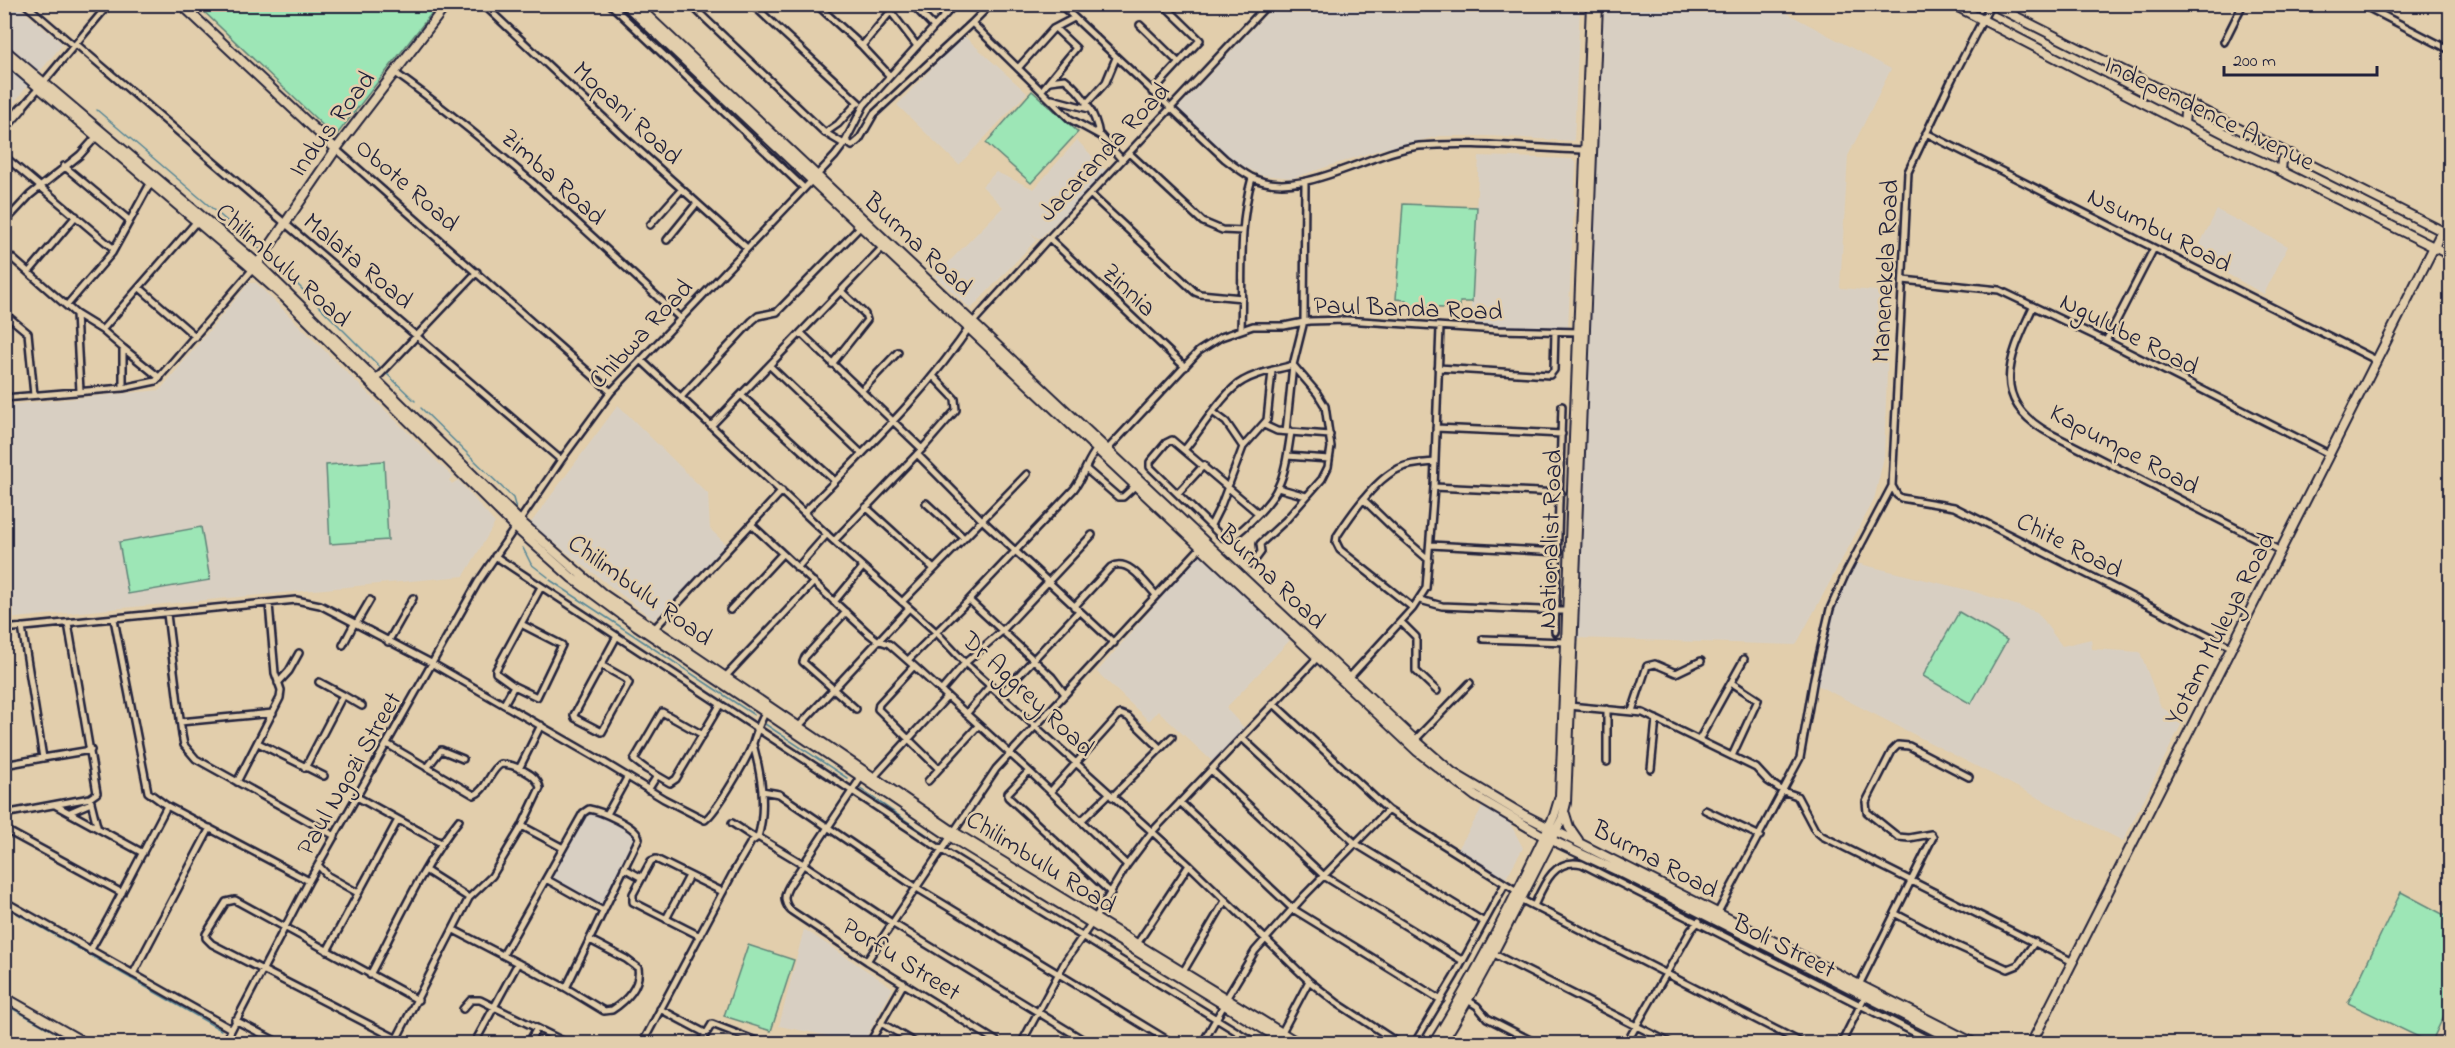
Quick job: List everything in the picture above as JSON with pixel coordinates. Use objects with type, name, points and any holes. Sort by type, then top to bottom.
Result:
[{"type":"main road","name":"Obote Road","points":[[181,4],[336,149]]},
{"type":"main road","name":"Indus Road","points":[[255,266],[336,149],[447,4]]},
{"type":"main road","name":"Burma Road","points":[[625,4],[813,177],[1321,655],[1417,752],[1458,784],[1533,830],[1705,915],[1715,917]]},
{"type":"main road","name":"Burma Road","points":[[635,4],[861,226],[971,325]]},
{"type":"main road","name":"Nationalist Road","points":[[1589,150],[1591,4]]},
{"type":"main road","name":"Nationalist Road","points":[[1441,1044],[1520,896],[1562,806],[1589,150],[1598,4]]},
{"type":"main road","name":"Independence Avenue","points":[[1952,4],[2180,122],[2451,255]]},
{"type":"main road","name":"Independence Avenue","points":[[1991,4],[2451,235]]},
{"type":"main road","name":"Chilimbulu Road","points":[[4,50],[97,136],[197,221],[255,266]]},
{"type":"main road","name":"Chilimbulu Road","points":[[4,58],[41,84],[255,266],[590,592],[766,712],[952,834],[1225,1002],[1300,1044]]},
{"type":"main road","points":[[2180,122],[2190,105]]},
{"type":"main road","points":[[4,129],[22,108]]},
{"type":"main road","points":[[2277,169],[2282,160],[2283,150]]},
{"type":"main road","points":[[2277,169],[2282,160],[2291,154]]},
{"type":"main road","name":"Yotam Muleya Road","points":[[2031,1044],[2442,231]]},
{"type":"main road","name":"Nationalist Road","points":[[1567,706],[1566,611],[1581,332]]},
{"type":"main road","name":"Burma Road","points":[[1102,451],[1135,486],[1203,544]]},
{"type":"main road","name":"Chilimbulu Road","points":[[518,524],[588,582],[874,777],[952,834]]},
{"type":"main road","name":"Burma Road","points":[[1347,680],[1453,773],[1531,819],[1583,844],[1715,917],[1976,1044]]},
{"type":"main road","points":[[1531,819],[1547,817],[1562,806],[1569,827],[1583,844]]},
{"type":"main road","points":[[1533,830],[1539,839],[1541,853],[1553,849],[1569,849]]},
{"type":"main road","name":"Chilimbulu Road","points":[[1093,921],[1183,972],[1288,1044]]},
{"type":"main road","name":"Burma Road","points":[[1858,988],[1865,996],[1960,1044]]},
{"type":"main road","points":[[4,997],[71,1040],[87,1044]]},
{"type":"main road","name":"Nationalist Road","points":[[1432,1044],[1465,999]]},
{"type":"street","name":"Malata Road","points":[[25,4],[561,460]]},
{"type":"street","points":[[22,108],[110,4]]},
{"type":"street","name":"Mopani Road","points":[[483,4],[747,248]]},
{"type":"street","points":[[610,4],[804,188]]},
{"type":"street","points":[[690,4],[827,134],[852,146],[859,141],[874,114],[991,4]]},
{"type":"street","points":[[752,4],[864,105]]},
{"type":"street","points":[[816,4],[890,75]]},
{"type":"street","points":[[881,4],[891,12],[917,46]]},
{"type":"street","points":[[862,46],[897,4]]},
{"type":"street","points":[[912,4],[934,27]]},
{"type":"street","points":[[1060,4],[1225,159],[1252,178],[1271,183],[1305,183],[1386,154],[1415,147],[1447,144],[1589,150]]},
{"type":"street","points":[[1152,92],[1199,40],[1163,4]]},
{"type":"street","name":"Jacaranda Road","points":[[804,513],[893,421],[933,376],[971,325],[1049,238],[1268,4]]},
{"type":"street","name":"Manenekela Road","points":[[1892,486],[1907,180],[1911,164],[1991,4]]},
{"type":"street","points":[[2224,42],[2243,4]]},
{"type":"street","points":[[2361,4],[2451,50]]},
{"type":"street","points":[[845,143],[864,105],[954,5]]},
{"type":"street","points":[[1019,67],[1055,28],[1074,18]]},
{"type":"street","points":[[972,23],[1072,121],[1099,135],[1122,160]]},
{"type":"street","points":[[1140,25],[1179,63]]},
{"type":"street","points":[[1042,90],[1076,48],[1055,28]]},
{"type":"street","points":[[1088,107],[1106,82],[1116,58]]},
{"type":"street","name":"Zimba Road","points":[[394,72],[510,161],[680,318]]},
{"type":"street","points":[[1050,81],[1066,80],[1097,120],[1099,135]]},
{"type":"street","points":[[1050,99],[1088,107]]},
{"type":"street","points":[[827,134],[858,102]]},
{"type":"street","name":"Nsumbu Road","points":[[1926,133],[2376,360]]},
{"type":"street","points":[[4,223],[39,186],[89,148],[97,136]]},
{"type":"street","name":"Chibwa Road","points":[[518,524],[611,392],[845,143]]},
{"type":"street","name":"Obote Road","points":[[336,149],[611,392]]},
{"type":"street","points":[[1129,153],[1203,222],[1221,230],[1243,231]]},
{"type":"street","points":[[4,156],[114,249]]},
{"type":"street","points":[[64,166],[129,220]]},
{"type":"street","points":[[1241,329],[1243,231],[1246,202],[1252,178]]},
{"type":"street","points":[[67,305],[114,249],[151,182]]},
{"type":"street","points":[[1258,513],[1172,440],[1168,440],[1149,463],[1150,467],[1222,537],[1230,539],[1258,513],[1278,488],[1287,456],[1293,365],[1304,321],[1305,183]]},
{"type":"street","points":[[650,225],[682,189]]},
{"type":"street","points":[[1090,194],[1195,292],[1242,298]]},
{"type":"street","points":[[667,240],[697,203]]},
{"type":"street","points":[[29,272],[76,216]]},
{"type":"street","points":[[102,330],[197,221]]},
{"type":"street","points":[[681,397],[752,321],[758,316],[777,312],[861,226]]},
{"type":"street","name":"Zinnia","points":[[1049,238],[1185,366]]},
{"type":"street","points":[[711,426],[883,247]]},
{"type":"street","points":[[2106,341],[2154,248]]},
{"type":"street","points":[[4,251],[76,314],[102,330],[160,378]]},
{"type":"street","points":[[4,398],[151,384],[160,378],[255,266]]},
{"type":"street","points":[[374,381],[477,272]]},
{"type":"street","name":"Ngulube Road","points":[[1903,280],[1988,288],[2011,295],[2329,454]]},
{"type":"street","points":[[140,288],[196,336]]},
{"type":"street","points":[[832,364],[867,320],[865,314],[841,291]]},
{"type":"street","name":"Kapumpe Road","points":[[2033,307],[2013,353],[2009,372],[2012,394],[2029,420],[2049,433],[2281,551]]},
{"type":"street","points":[[4,312],[28,333],[34,395]]},
{"type":"street","points":[[76,314],[80,391]]},
{"type":"street","name":"Paul Banda Road","points":[[908,660],[969,600],[1074,489],[1087,470],[1092,455],[1102,451],[1210,343],[1253,326],[1292,325],[1304,321],[1372,321],[1440,327],[1581,332]]},
{"type":"street","points":[[1347,680],[1420,600],[1426,588],[1434,487],[1440,327]]},
{"type":"street","points":[[1438,368],[1550,375],[1554,370],[1556,331]]},
{"type":"street","points":[[801,333],[893,421],[982,520],[1114,643]]},
{"type":"street","points":[[123,348],[123,388]]},
{"type":"street","points":[[861,391],[898,352]]},
{"type":"street","name":"Dr Aggrey Road","points":[[641,360],[834,541],[936,632],[965,663],[1189,866],[1309,981],[1337,1003],[1400,1044]]},
{"type":"street","points":[[1185,449],[1237,384],[1293,365]]},
{"type":"street","points":[[1252,564],[1261,552],[1260,544],[1286,520],[1327,472],[1330,435],[1327,415],[1322,401],[1293,365]]},
{"type":"street","points":[[770,366],[862,454]]},
{"type":"street","points":[[1211,525],[1243,447],[1264,425],[1270,414],[1272,371]]},
{"type":"street","points":[[834,541],[920,452],[957,407],[955,399],[933,376]]},
{"type":"street","points":[[742,396],[835,481]]},
{"type":"street","points":[[1555,632],[1562,406]]},
{"type":"street","points":[[1214,413],[1226,422],[1243,447]]},
{"type":"street","points":[[1264,425],[1277,431],[1330,435]]},
{"type":"street","points":[[1436,428],[1562,434]]},
{"type":"street","points":[[1287,456],[1329,459]]},
{"type":"street","points":[[1413,608],[1340,550],[1336,542],[1341,529],[1382,480],[1398,468],[1435,462]]},
{"type":"street","points":[[1179,493],[1204,465]]},
{"type":"street","points":[[1087,470],[1118,497],[1125,496],[1135,486]]},
{"type":"street","points":[[902,602],[1027,474]]},
{"type":"street","points":[[1715,917],[1800,758],[1814,678],[1830,609],[1845,575],[1892,486]]},
{"type":"street","name":"Chite Road","points":[[1892,486],[1901,498],[1939,502],[1954,507],[2231,647]]},
{"type":"street","points":[[1434,487],[1561,493]]},
{"type":"street","points":[[1278,488],[1306,496]]},
{"type":"street","points":[[654,628],[782,491]]},
{"type":"street","points":[[1365,500],[1429,560]]},
{"type":"street","points":[[926,503],[964,538]]},
{"type":"street","points":[[866,507],[934,569]]},
{"type":"street","name":"Paul Ngozi Street","points":[[224,1044],[309,881],[478,582],[518,524]]},
{"type":"street","points":[[752,525],[834,602],[878,640],[889,644],[908,660],[1051,791],[1127,865]]},
{"type":"street","points":[[797,567],[827,534]]},
{"type":"street","points":[[941,691],[965,663],[1002,631],[1092,535]]},
{"type":"street","points":[[867,962],[987,781],[1009,753],[1114,643],[1203,544]]},
{"type":"street","points":[[1430,545],[1559,552]]},
{"type":"street","points":[[730,610],[782,554]]},
{"type":"street","points":[[495,556],[942,850],[1257,1044]]},
{"type":"street","points":[[1001,694],[1033,660],[1111,567],[1116,564],[1127,566],[1156,595]]},
{"type":"street","points":[[834,602],[863,567]]},
{"type":"street","points":[[726,676],[814,582]]},
{"type":"street","points":[[521,624],[561,644],[562,647],[537,697],[514,686],[496,673],[521,624],[541,587]]},
{"type":"street","points":[[388,642],[413,598]]},
{"type":"street","points":[[4,629],[296,600],[320,604],[433,664],[541,725],[627,778],[705,820],[753,744],[757,727],[766,712]]},
{"type":"street","points":[[343,645],[370,600]]},
{"type":"street","points":[[969,600],[1052,677],[1065,694]]},
{"type":"street","points":[[1420,600],[1442,606],[1566,611]]},
{"type":"street","points":[[237,782],[280,698],[274,673],[269,604]]},
{"type":"street","points":[[800,726],[909,608]]},
{"type":"street","points":[[846,612],[803,660],[805,666],[856,709]]},
{"type":"street","points":[[166,614],[184,745],[196,759],[335,836]]},
{"type":"street","points":[[114,619],[148,792],[167,806],[309,881]]},
{"type":"street","points":[[1401,622],[1416,638],[1416,671],[1437,690]]},
{"type":"street","points":[[68,623],[98,790],[91,801],[70,812]]},
{"type":"street","points":[[22,627],[44,758]]},
{"type":"street","points":[[601,665],[629,683],[603,732],[575,718],[574,715],[601,665],[617,636]]},
{"type":"street","points":[[1483,639],[1566,642]]},
{"type":"street","points":[[278,682],[289,671],[299,653]]},
{"type":"street","points":[[1021,1044],[1081,936],[1093,921],[1127,865],[1151,833],[1321,655]]},
{"type":"street","points":[[1699,740],[1744,659]]},
{"type":"street","points":[[1632,711],[1647,666],[1655,664],[1676,673],[1701,661]]},
{"type":"street","points":[[914,666],[879,704],[878,710],[938,768]]},
{"type":"street","points":[[319,682],[362,706]]},
{"type":"street","points":[[1415,740],[1470,683]]},
{"type":"street","points":[[1732,683],[1758,700],[1732,756]]},
{"type":"street","points":[[966,714],[991,685]]},
{"type":"street","points":[[504,704],[514,686]]},
{"type":"street","points":[[306,768],[343,695]]},
{"type":"street","points":[[874,777],[947,697]]},
{"type":"street","points":[[1273,703],[1388,810],[1505,884],[1534,906],[1804,1044]]},
{"type":"street","points":[[703,735],[660,712],[634,760],[657,776],[670,783],[673,782],[703,735],[720,705]]},
{"type":"street","points":[[1567,706],[1643,713],[1732,756],[1759,770],[1768,781],[1783,791],[1797,796],[1818,834],[2073,962]]},
{"type":"street","points":[[1606,709],[1607,762]]},
{"type":"street","points":[[180,722],[273,713]]},
{"type":"street","points":[[1051,791],[1120,714],[1128,717],[1160,748]]},
{"type":"street","points":[[1652,769],[1656,719]]},
{"type":"street","points":[[519,769],[541,725]]},
{"type":"street","points":[[928,782],[938,768],[978,726]]},
{"type":"street","points":[[1081,821],[1111,796],[1172,737]]},
{"type":"street","points":[[1242,738],[1356,844],[1484,922]]},
{"type":"street","points":[[258,742],[324,776]]},
{"type":"street","points":[[387,744],[474,795],[481,792],[496,766],[501,764],[519,769],[536,778],[540,788],[522,826],[492,876],[469,898],[397,1038]]},
{"type":"street","points":[[642,1044],[747,847],[756,838],[762,822],[762,791],[753,744]]},
{"type":"street","points":[[1858,988],[1933,839],[1933,835],[1898,837],[1873,820],[1865,808],[1866,801],[1898,745],[1909,746],[1969,777]]},
{"type":"street","points":[[4,765],[91,750]]},
{"type":"street","points":[[427,768],[441,750],[463,759]]},
{"type":"street","points":[[1211,770],[1324,876],[1463,961]]},
{"type":"street","points":[[1029,771],[1008,793],[1008,798],[1111,893]]},
{"type":"street","points":[[648,790],[657,776]]},
{"type":"street","points":[[803,864],[862,776]]},
{"type":"street","points":[[607,814],[627,778]]},
{"type":"street","points":[[762,791],[779,795],[917,888],[1174,1044]]},
{"type":"street","points":[[357,797],[441,843]]},
{"type":"street","points":[[4,814],[91,801]]},
{"type":"street","points":[[91,801],[97,826]]},
{"type":"street","points":[[1180,802],[1293,909],[1441,999]]},
{"type":"street","points":[[54,805],[97,826],[143,853]]},
{"type":"street","points":[[90,951],[167,806]]},
{"type":"street","points":[[503,955],[585,810],[597,810],[607,814],[639,835],[566,988]]},
{"type":"street","points":[[1202,1044],[1255,951],[1388,810]]},
{"type":"street","points":[[1705,810],[1760,836]]},
{"type":"street","points":[[327,951],[398,820]]},
{"type":"street","points":[[370,975],[425,870],[441,843],[459,820]]},
{"type":"street","points":[[732,823],[803,864],[892,923],[1090,1044]]},
{"type":"street","points":[[522,826],[563,848]]},
{"type":"street","points":[[133,975],[210,828]]},
{"type":"street","points":[[4,829],[122,893]]},
{"type":"street","points":[[700,936],[632,900],[642,878],[651,861],[656,859],[723,892]]},
{"type":"street","name":"Boli Street","points":[[1534,906],[1550,875],[1562,865],[1577,862],[1937,1044]]},
{"type":"street","name":"Porfu Street","points":[[803,864],[786,892],[785,903],[790,910],[867,962],[1001,1044]]},
{"type":"street","points":[[318,865],[328,876],[358,893]]},
{"type":"street","points":[[1137,944],[1189,866]]},
{"type":"street","points":[[624,868],[642,878]]},
{"type":"street","points":[[425,870],[469,898]]},
{"type":"street","points":[[666,919],[689,876]]},
{"type":"street","points":[[546,879],[603,911]]},
{"type":"street","points":[[1414,1044],[1505,884]]},
{"type":"street","points":[[407,1044],[212,945],[206,938],[206,934],[226,902],[230,900],[241,902],[418,1000]]},
{"type":"street","points":[[4,902],[231,1029]]},
{"type":"street","points":[[1183,972],[1226,902]]},
{"type":"street","points":[[1896,914],[1953,944],[2008,969],[2018,965],[2035,942]]},
{"type":"street","points":[[1626,1044],[1698,922],[1705,915]]},
{"type":"street","points":[[454,930],[609,1011],[623,1003],[637,982],[639,973],[635,965],[590,940]]},
{"type":"street","points":[[1491,952],[1672,1044]]},
{"type":"street","points":[[474,1044],[518,963]]},
{"type":"street","points":[[1282,1032],[1309,981]]},
{"type":"street","points":[[869,1044],[904,983]]},
{"type":"street","points":[[1841,1044],[1865,996]]},
{"type":"street","points":[[463,1009],[475,999],[569,1044]]},
{"type":"street","points":[[1465,999],[1477,1005],[1487,1018],[1538,1044]]},
{"type":"street","points":[[660,1009],[705,1033]]},
{"type":"street","points":[[235,1020],[281,1044]]},
{"type":"street","points":[[881,1023],[917,1044]]},
{"type":"street","points":[[700,1044],[712,1024],[764,1044]]},
{"type":"street","points":[[528,1044],[537,1028]]},
{"type":"shaded area","points":[[5,5],[16,5],[63,44],[5,113]]},
{"type":"shaded area","points":[[1275,5],[1580,5],[1574,141],[1440,136],[1378,150],[1293,178],[1260,175],[1216,151],[1177,109]]},
{"type":"shaded area","points":[[1604,5],[1772,5],[1891,69],[1848,156],[1840,288],[1890,292],[1884,457],[1874,500],[1796,645],[1576,638]]},
{"type":"shaded area","points":[[963,35],[1027,93],[959,165],[897,105]]},
{"type":"shaded area","points":[[1077,140],[1107,172],[1039,239],[1031,233],[1037,239],[971,309],[935,276],[1003,207],[982,186],[996,172],[1034,189]]},
{"type":"shaded area","points":[[1479,156],[1572,159],[1576,164],[1568,327],[1470,325]]},
{"type":"shaded area","points":[[2217,210],[2288,246],[2264,294],[2194,256]]},
{"type":"shaded area","points":[[249,283],[256,283],[453,477],[449,480],[452,484],[458,480],[495,523],[464,576],[5,619],[5,405],[160,390]]},
{"type":"shaded area","points":[[618,405],[708,494],[710,529],[728,546],[654,620],[530,524]]},
{"type":"shaded area","points":[[1200,553],[1290,640],[1226,708],[1245,729],[1215,764],[1158,711],[1149,721],[1097,672]]},
{"type":"shaded area","points":[[1856,563],[1972,591],[2037,612],[2062,646],[2091,639],[2092,649],[2140,652],[2161,707],[2183,721],[2123,841],[1817,685],[1831,615]]},
{"type":"shaded area","points":[[1483,806],[1509,821],[1523,848],[1506,878],[1457,851]]},
{"type":"shaded area","points":[[588,812],[636,833],[601,906],[549,877]]},
{"type":"shaded area","points":[[804,929],[893,988],[863,1043],[779,1026]]},
{"type":"green space","points":[[197,5],[438,5],[335,137]]},
{"type":"green space","points":[[1032,91],[1078,132],[1031,183],[986,143]]},
{"type":"green space","points":[[1403,204],[1477,207],[1472,302],[1460,302],[1460,309],[1406,306],[1406,300],[1396,299]]},
{"type":"green space","points":[[384,461],[388,540],[330,544],[326,465]]},
{"type":"green space","points":[[201,527],[210,580],[128,594],[119,542]]},
{"type":"green space","points":[[1959,612],[2007,640],[1971,704],[1923,676]]},
{"type":"green space","points":[[2401,892],[2450,918],[2450,1003],[2431,1043],[2348,1003]]},
{"type":"green space","points":[[748,945],[794,960],[771,1031],[724,1016]]},
{"type":"waterway","points":[[642,4],[651,14]]},
{"type":"waterway","points":[[4,65],[29,86]]},
{"type":"waterway","points":[[43,97],[56,109]]},
{"type":"waterway","points":[[97,110],[261,250]]},
{"type":"waterway","points":[[60,112],[69,120]]},
{"type":"waterway","points":[[73,123],[79,128]]},
{"type":"waterway","points":[[82,131],[92,139]]},
{"type":"waterway","points":[[98,144],[112,156]]},
{"type":"waterway","points":[[117,160],[128,169]]},
{"type":"waterway","points":[[132,172],[145,183]]},
{"type":"waterway","points":[[155,192],[163,198]]},
{"type":"waterway","points":[[166,201],[172,206]]},
{"type":"waterway","points":[[175,209],[188,219]]},
{"type":"waterway","points":[[196,226],[248,271]]},
{"type":"waterway","points":[[271,258],[380,367]]},
{"type":"waterway","points":[[255,277],[261,282]]},
{"type":"waterway","points":[[266,286],[357,375]]},
{"type":"waterway","points":[[387,374],[415,401]]},
{"type":"waterway","points":[[421,408],[513,498],[516,509]]},
{"type":"waterway","points":[[523,548],[531,564],[548,577]]},
{"type":"waterway","points":[[550,580],[754,715]]},
{"type":"waterway","points":[[765,724],[847,778]]},
{"type":"waterway","points":[[859,788],[936,841]]},
{"type":"waterway","points":[[947,849],[962,859]]},
{"type":"waterway","points":[[4,906],[221,1030]]},
{"type":"waterway","points":[[4,1004],[64,1037]]}]
